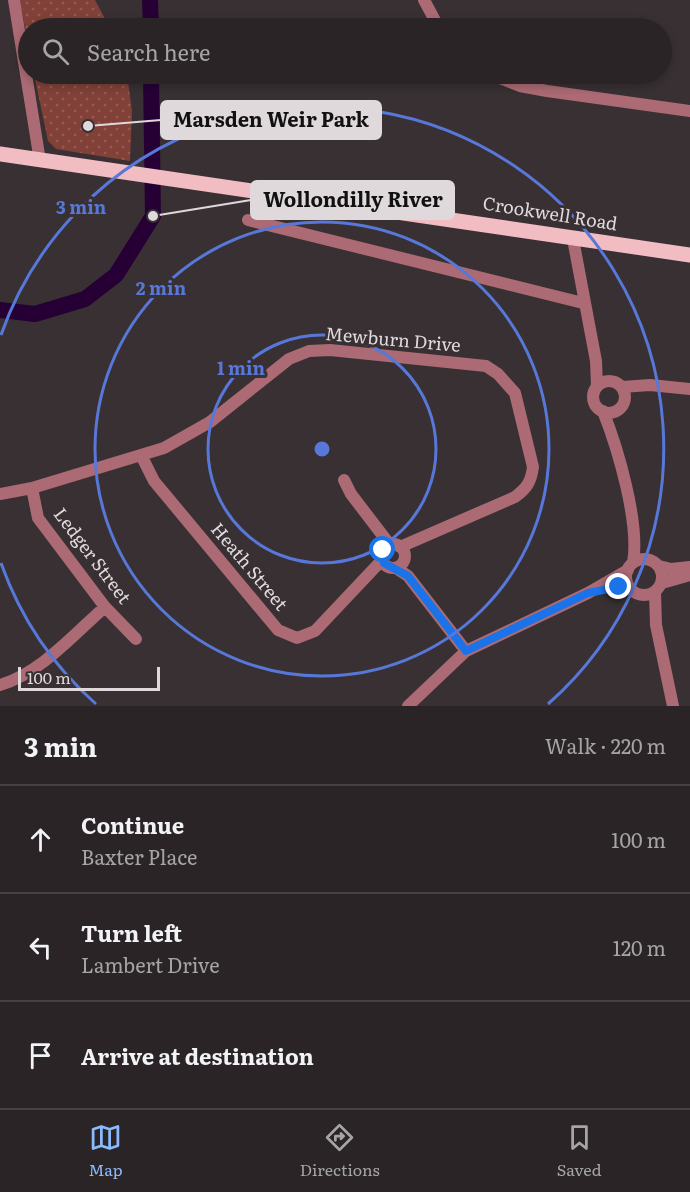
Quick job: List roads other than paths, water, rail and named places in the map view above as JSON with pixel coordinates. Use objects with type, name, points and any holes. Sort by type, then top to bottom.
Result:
[{"type":"main road","name":"Crookwell Road","points":[[0,154],[690,255]]},
{"type":"street","points":[[14,0],[18,25]]},
{"type":"street","points":[[424,0],[434,18]]},
{"type":"street","points":[[28,84],[40,161]]},
{"type":"street","points":[[520,84],[690,111]]},
{"type":"street","points":[[248,220],[583,303]]},
{"type":"street","points":[[573,239],[583,303],[596,361],[597,386],[593,400],[603,411],[614,437],[635,533],[654,563],[659,588],[656,625],[673,706]]},
{"type":"street","name":"Mewburn Drive","points":[[0,494],[32,488],[142,457],[164,448],[210,422],[289,359],[309,351],[330,350],[486,366],[498,374],[515,393],[532,467],[531,479],[526,489],[515,497],[415,541],[393,556]]},
{"type":"street","points":[[596,361],[625,395],[614,437]]},
{"type":"street","points":[[597,386],[604,381],[690,389]]},
{"type":"street","points":[[603,411],[611,412],[650,385]]},
{"type":"street","name":"Heath Street","points":[[142,457],[154,481],[278,630],[297,638],[315,631],[374,571],[393,556]]},
{"type":"street","points":[[344,480],[393,556],[466,651]]},
{"type":"street","name":"Ledger Street","points":[[32,488],[38,518],[105,607],[136,639]]},
{"type":"street","points":[[635,533],[626,579],[656,625]]},
{"type":"street","points":[[408,706],[466,651],[588,593],[630,566],[654,563],[671,569],[690,567]]},
{"type":"street","points":[[588,593],[619,587],[634,592],[659,588],[690,575]]},
{"type":"street","points":[[0,685],[17,680],[37,666],[105,607]]},
{"type":"waterway","points":[[150,0],[151,18]]},
{"type":"waterway","points":[[0,310],[35,314],[85,299],[116,275],[153,216],[151,84]]},
{"type":"place","name":"Marsden Weir Park","points":[[88,126]]},
{"type":"place","name":"Wollondilly River","points":[[153,216]]}]
